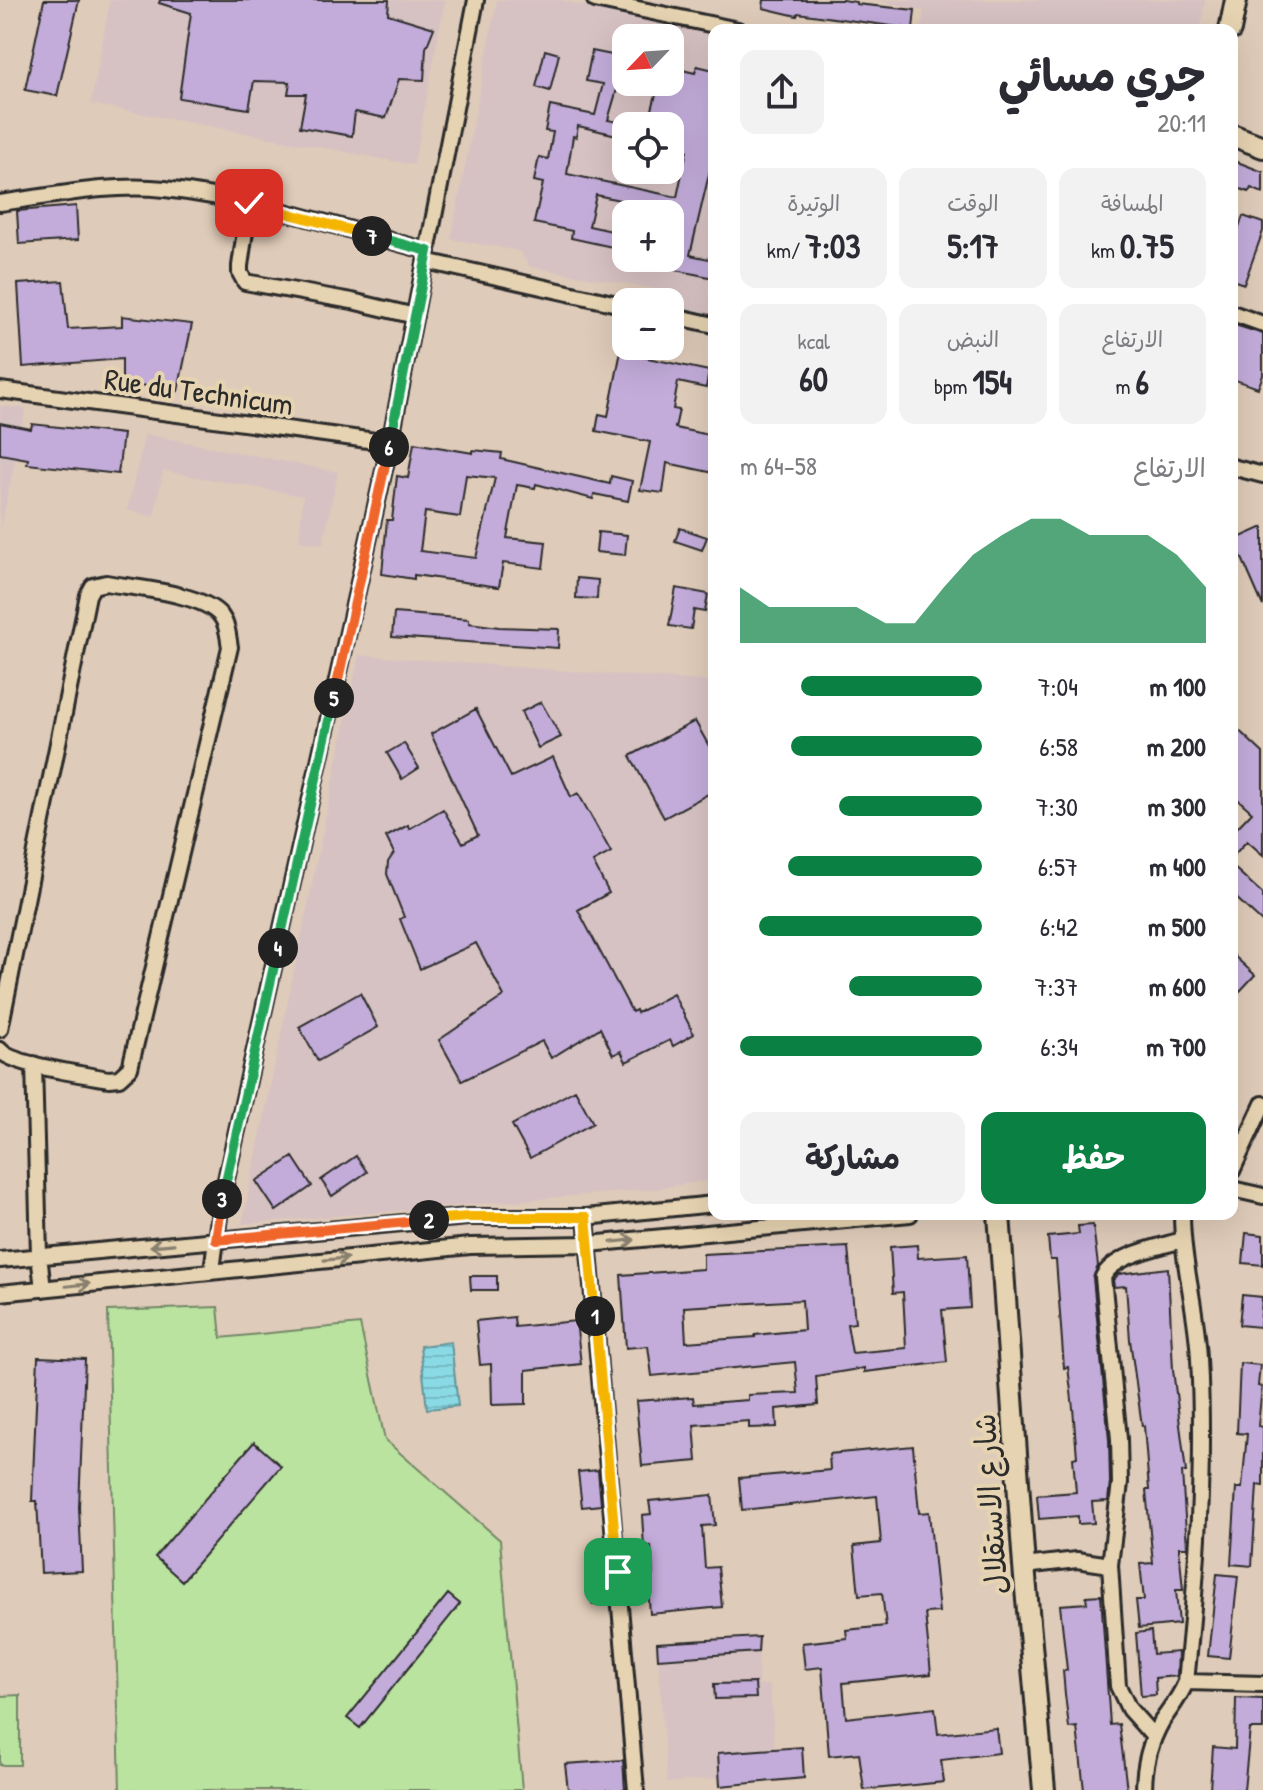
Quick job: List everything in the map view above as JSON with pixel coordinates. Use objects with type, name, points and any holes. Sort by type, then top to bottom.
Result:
[{"type":"street","points":[[212,1270],[221,1202],[390,443],[476,0]]},
{"type":"street","points":[[595,0],[709,24]]},
{"type":"street","points":[[1231,24],[1236,0]]},
{"type":"street","points":[[1238,137],[1263,147]]},
{"type":"street","points":[[0,203],[109,189],[163,189],[249,203],[427,256],[612,302]]},
{"type":"street","points":[[249,203],[240,266],[245,282],[415,316]]},
{"type":"street","points":[[1238,315],[1263,324]]},
{"type":"street","points":[[684,318],[708,324]]},
{"type":"street","name":"Rue du Technicum","points":[[0,390],[390,443]]},
{"type":"street","points":[[1238,469],[1263,475]]},
{"type":"street","points":[[0,1029],[88,595],[93,586],[106,583],[196,600],[221,616],[230,647],[134,1058],[125,1074],[109,1079],[6,1057],[0,1050]]},
{"type":"street","points":[[34,1064],[39,1255],[43,1289]]},
{"type":"street","points":[[1238,1158],[1263,1104]]},
{"type":"street","points":[[1238,1190],[1263,1196]]},
{"type":"street","points":[[0,1260],[468,1217],[586,1217],[708,1205]]},
{"type":"street","points":[[586,1217],[636,1790]]},
{"type":"street","points":[[0,1293],[470,1246],[589,1244],[846,1220]]},
{"type":"street","name":"شارع الاستقلال","points":[[999,1220],[1024,1566],[1044,1790]]},
{"type":"street","points":[[1144,1790],[1154,1737],[1186,1682],[1198,1534],[1201,1396],[1182,1220]]},
{"type":"street","points":[[1154,1737],[1129,1709],[1118,1686],[1110,1565],[1120,1483],[1103,1277],[1110,1267],[1135,1254],[1182,1240]]},
{"type":"street","points":[[1024,1566],[1077,1560],[1110,1565]]},
{"type":"street","points":[[1186,1682],[1263,1684]]},
{"type":"shaded area","points":[[110,0],[445,0],[414,165],[91,104]]},
{"type":"shaded area","points":[[497,0],[559,0],[668,24],[612,24],[612,96],[684,96],[684,27],[708,33],[708,314],[684,309],[684,288],[651,288],[530,267],[519,251],[451,239]]},
{"type":"shaded area","points":[[877,0],[1205,0],[1201,24],[922,24],[924,11]]},
{"type":"shaded area","points":[[0,406],[26,408],[0,531]]},
{"type":"shaded area","points":[[145,434],[338,472],[323,544],[299,541],[303,496],[163,471],[154,517],[127,510]]},
{"type":"shaded area","points":[[359,655],[708,682],[708,1180],[656,1189],[242,1224]]},
{"type":"shaded area","points":[[759,1637],[758,1685],[770,1685],[775,1750],[718,1753],[720,1778],[667,1783],[657,1643]]},
{"type":"green space","points":[[218,1307],[221,1338],[360,1324],[385,1440],[500,1540],[522,1790],[120,1790],[108,1311]]},
{"type":"green space","points":[[20,1695],[20,1765],[0,1765],[0,1696]]},
{"type":"water","points":[[451,1342],[458,1406],[427,1409],[420,1346]]},
{"type":"building","points":[[44,0],[79,0],[57,96],[25,90]]},
{"type":"building","points":[[160,0],[389,0],[388,14],[434,28],[426,48],[424,80],[399,79],[386,118],[355,112],[352,136],[300,127],[306,94],[288,94],[290,82],[254,81],[249,109],[179,98],[191,13],[159,3]]},
{"type":"building","points":[[764,0],[843,0],[915,10],[914,24],[877,24],[798,13],[797,16],[763,8]]},
{"type":"building","points":[[545,50],[559,54],[550,91],[536,87]]},
{"type":"building","points":[[592,51],[612,55],[612,96],[615,96],[608,120],[612,121],[612,134],[578,126],[576,137],[573,136],[567,174],[677,197],[680,184],[684,184],[687,150],[684,149],[684,112],[652,112],[656,96],[684,96],[684,70],[695,73],[697,66],[708,69],[708,178],[690,255],[708,259],[708,277],[684,272],[684,200],[620,200],[596,195],[589,226],[612,231],[612,247],[571,238],[572,231],[534,223],[543,183],[534,181],[539,157],[548,159],[553,132],[545,131],[550,106],[595,115],[603,84],[586,81]]},
{"type":"building","points":[[1238,162],[1263,172],[1263,193],[1251,188],[1249,192],[1238,188]]},
{"type":"building","points":[[76,206],[78,240],[19,244],[17,211]]},
{"type":"building","points":[[1243,216],[1263,223],[1244,284],[1238,282],[1238,230]]},
{"type":"building","points":[[63,281],[68,329],[122,326],[122,316],[192,324],[178,391],[122,382],[122,359],[23,367],[18,284]]},
{"type":"building","points":[[1238,326],[1263,334],[1263,375],[1258,388],[1238,381]]},
{"type":"building","points":[[619,360],[657,360],[708,371],[706,388],[678,382],[673,409],[679,410],[675,428],[708,435],[708,472],[667,463],[663,493],[640,490],[650,442],[596,431],[599,414],[608,416]]},
{"type":"building","points":[[0,423],[31,429],[32,424],[123,434],[118,474],[27,464],[28,459],[0,454]]},
{"type":"building","points":[[414,443],[473,453],[473,450],[502,453],[501,459],[610,484],[611,476],[632,481],[628,501],[594,494],[593,499],[536,484],[535,488],[517,485],[507,538],[546,542],[543,568],[503,563],[499,587],[414,575],[414,579],[382,574],[387,520],[392,520],[397,476],[408,478]],"holes":[[[466,475],[495,478],[476,558],[420,551],[425,512],[460,517]]]},
{"type":"building","points":[[1263,527],[1263,606],[1238,549],[1238,538]]},
{"type":"building","points":[[680,528],[707,537],[702,550],[675,541]]},
{"type":"building","points":[[598,532],[627,535],[625,555],[596,552]]},
{"type":"building","points":[[577,578],[598,580],[597,599],[576,598]]},
{"type":"building","points":[[676,588],[708,594],[705,612],[694,610],[691,629],[669,626]]},
{"type":"building","points":[[394,613],[469,619],[469,623],[499,627],[559,629],[558,648],[392,637]]},
{"type":"building","points":[[541,702],[561,737],[538,748],[521,712]]},
{"type":"building","points":[[476,709],[511,777],[553,757],[571,797],[578,793],[611,852],[593,862],[609,893],[578,910],[632,1012],[636,1010],[637,1013],[673,994],[694,1034],[673,1046],[670,1040],[626,1062],[621,1051],[613,1055],[600,1028],[551,1058],[542,1041],[462,1081],[439,1040],[504,996],[476,943],[420,969],[400,919],[404,917],[387,874],[388,862],[394,853],[386,837],[408,825],[409,829],[443,809],[463,843],[478,835],[431,734]]},
{"type":"building","points":[[695,721],[708,744],[708,794],[664,818],[630,756]]},
{"type":"building","points":[[1238,730],[1263,753],[1263,855],[1247,841],[1238,851],[1238,827],[1252,812],[1238,799]]},
{"type":"building","points":[[404,743],[419,768],[402,779],[387,753]]},
{"type":"building","points":[[1238,871],[1263,894],[1263,923],[1238,900]]},
{"type":"building","points":[[1238,959],[1255,975],[1240,991],[1238,989]]},
{"type":"building","points":[[360,993],[378,1027],[318,1061],[299,1027]]},
{"type":"building","points":[[575,1090],[593,1123],[530,1158],[512,1125]]},
{"type":"building","points":[[356,1156],[367,1172],[332,1196],[321,1180]]},
{"type":"building","points":[[293,1157],[312,1186],[276,1211],[256,1181]]},
{"type":"building","points":[[1093,1225],[1098,1266],[1093,1278],[1109,1440],[1110,1482],[1108,1501],[1092,1502],[1094,1523],[1078,1524],[1078,1516],[1039,1519],[1037,1495],[1076,1492],[1073,1408],[1068,1367],[1064,1368],[1056,1260],[1050,1260],[1048,1237],[1079,1234],[1078,1226]]},
{"type":"building","points":[[1246,1233],[1263,1235],[1263,1265],[1243,1263]]},
{"type":"building","points":[[917,1245],[918,1258],[967,1255],[970,1308],[942,1310],[947,1362],[864,1372],[864,1368],[816,1376],[818,1405],[776,1409],[777,1427],[749,1428],[749,1421],[694,1425],[697,1461],[642,1466],[636,1401],[693,1397],[694,1404],[748,1400],[748,1395],[798,1393],[795,1362],[652,1376],[648,1346],[626,1348],[621,1275],[703,1269],[703,1254],[848,1247],[855,1323],[847,1324],[852,1353],[906,1348],[903,1292],[893,1293],[890,1247]],"holes":[[[802,1300],[804,1330],[686,1342],[684,1307]]]},
{"type":"building","points":[[1168,1268],[1173,1370],[1186,1472],[1182,1472],[1187,1547],[1179,1547],[1183,1590],[1176,1590],[1179,1624],[1139,1628],[1136,1600],[1144,1600],[1140,1564],[1153,1563],[1146,1490],[1149,1490],[1126,1286],[1114,1287],[1113,1280],[1119,1274]]},
{"type":"building","points":[[470,1276],[497,1276],[497,1290],[471,1290]]},
{"type":"building","points":[[1242,1295],[1262,1297],[1260,1327],[1239,1325]]},
{"type":"building","points":[[514,1317],[515,1327],[576,1321],[581,1364],[526,1370],[526,1404],[492,1405],[491,1364],[480,1365],[476,1321]]},
{"type":"building","points":[[38,1357],[85,1359],[79,1507],[82,1571],[41,1573],[37,1501],[32,1501]]},
{"type":"building","points":[[1240,1363],[1260,1365],[1258,1386],[1262,1387],[1258,1426],[1263,1427],[1263,1486],[1257,1485],[1252,1566],[1231,1564],[1236,1488],[1242,1488],[1247,1434],[1237,1433]]},
{"type":"building","points":[[254,1442],[281,1466],[182,1581],[155,1557]]},
{"type":"building","points":[[913,1446],[919,1513],[929,1512],[939,1612],[925,1613],[931,1674],[843,1683],[846,1718],[935,1708],[938,1734],[996,1728],[999,1753],[941,1760],[944,1782],[864,1790],[859,1753],[829,1756],[822,1667],[805,1669],[802,1643],[847,1638],[846,1630],[886,1626],[882,1593],[859,1595],[854,1546],[881,1543],[877,1496],[742,1510],[739,1478],[830,1470],[829,1454]]},
{"type":"building","points":[[598,1470],[601,1505],[582,1507],[578,1472]]},
{"type":"building","points":[[712,1495],[715,1525],[702,1526],[705,1568],[718,1567],[722,1607],[650,1614],[647,1574],[653,1574],[651,1546],[644,1547],[642,1515],[651,1514],[649,1501]]},
{"type":"building","points":[[606,1566],[610,1603],[592,1604],[590,1567]]},
{"type":"building","points":[[1217,1574],[1238,1576],[1229,1658],[1208,1656]]},
{"type":"building","points":[[448,1594],[460,1604],[360,1728],[347,1718]]},
{"type":"building","points":[[1101,1595],[1110,1725],[1119,1724],[1127,1790],[1084,1790],[1077,1727],[1069,1728],[1060,1605],[1087,1603],[1086,1596]]},
{"type":"building","points":[[1151,1631],[1153,1654],[1178,1652],[1177,1676],[1155,1678],[1156,1695],[1141,1696],[1136,1633]]},
{"type":"building","points":[[759,1637],[758,1652],[658,1659],[657,1643]]},
{"type":"building","points":[[755,1683],[756,1698],[715,1699],[714,1684]]},
{"type":"building","points":[[1236,1698],[1263,1699],[1263,1729],[1250,1729],[1244,1790],[1210,1789],[1213,1747],[1235,1749]]},
{"type":"building","points":[[802,1747],[804,1778],[720,1786],[718,1753]]},
{"type":"building","points":[[623,1760],[625,1790],[568,1790],[565,1764]]},
{"type":"route","points":[[249,203],[428,251],[390,443],[221,1202],[216,1240],[468,1217],[586,1217],[618,1572]]}]
